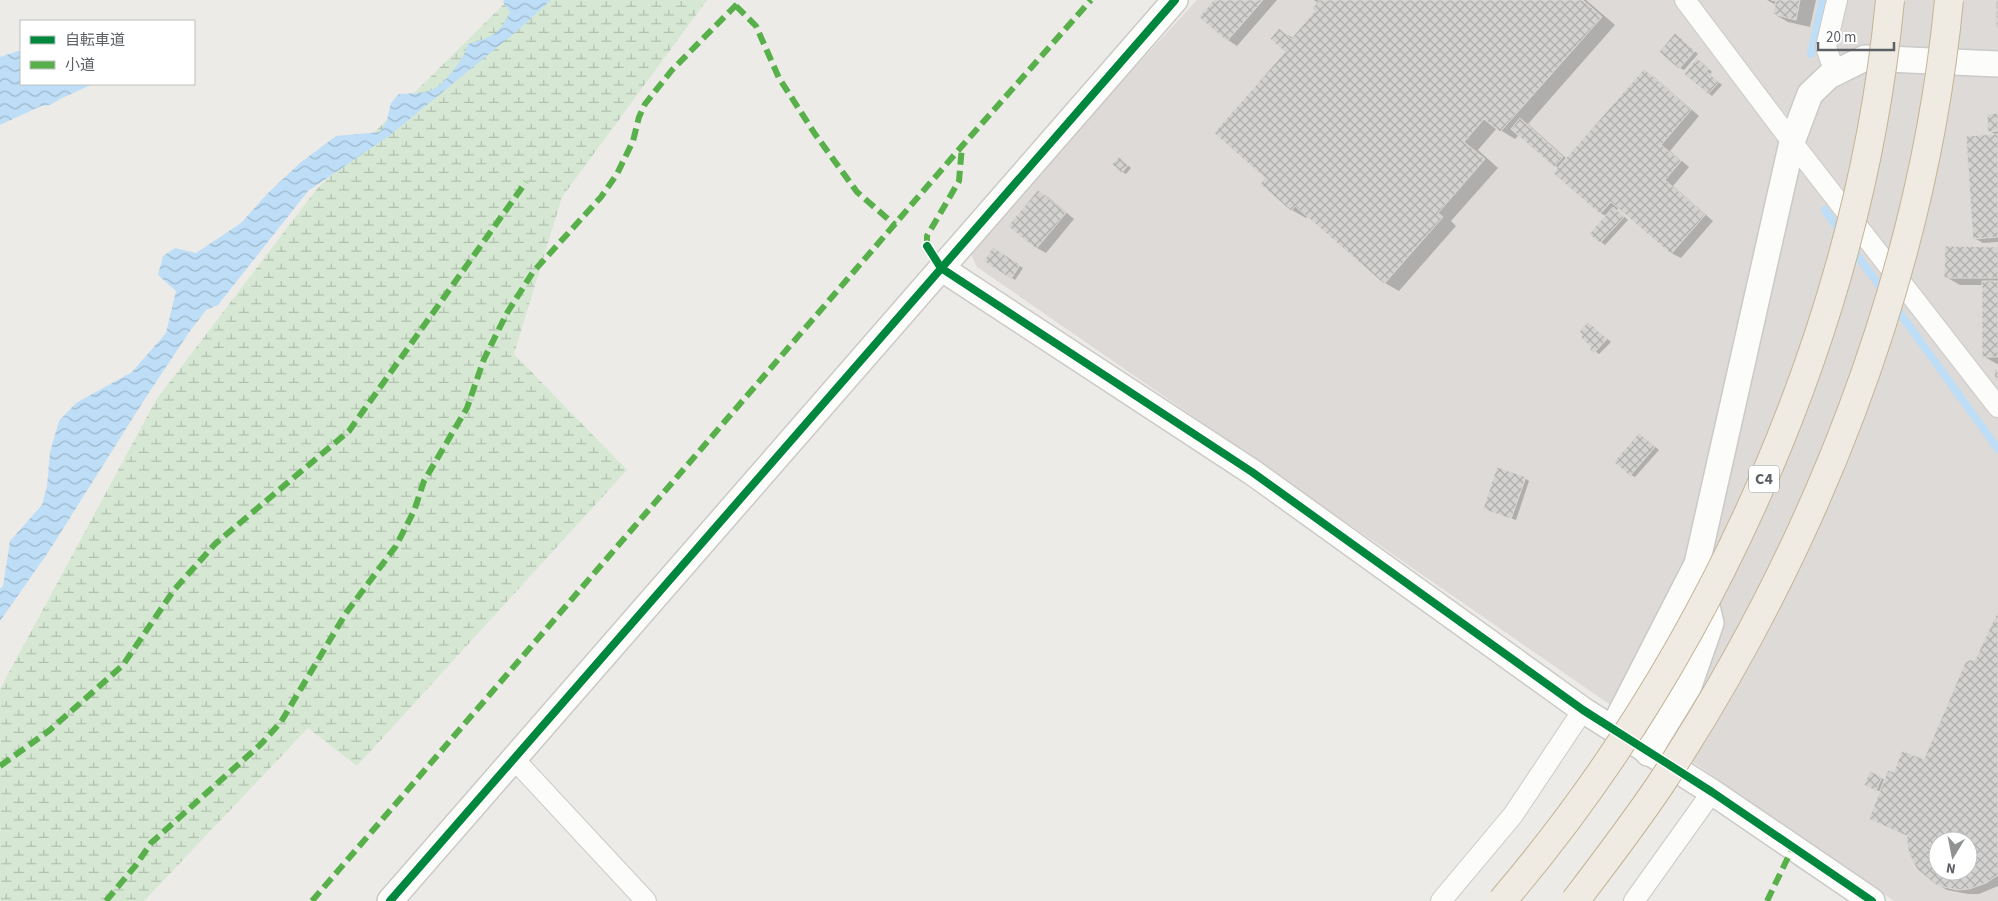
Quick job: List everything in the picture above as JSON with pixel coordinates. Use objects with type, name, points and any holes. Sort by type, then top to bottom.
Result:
[{"type":"highway","name":"C4","points":[[1502,901],[1569,817],[1660,681],[1718,578],[1766,474],[1804,379],[1839,266],[1867,155],[1887,37],[1890,0]]},
{"type":"highway","points":[[1575,901],[1660,785],[1708,708],[1766,602],[1820,490],[1858,398],[1893,288],[1924,167],[1944,49],[1949,0]]},
{"type":"street","points":[[390,901],[632,620],[712,532],[1175,0]]},
{"type":"street","points":[[1685,0],[1792,142],[1998,407]]},
{"type":"street","points":[[1835,73],[1826,47],[1837,0]]},
{"type":"street","points":[[1613,728],[1697,564],[1792,142],[1810,94],[1828,76],[1865,58],[1998,64]]},
{"type":"street","points":[[941,268],[1252,472],[1583,710],[1712,792],[1872,901]]},
{"type":"street","points":[[1648,752],[1689,686],[1711,623],[1697,564]]},
{"type":"street","points":[[1441,901],[1513,815],[1583,710]]},
{"type":"street","points":[[513,758],[646,901]]},
{"type":"street","points":[[1634,901],[1712,792]]},
{"type":"shaded area","points":[[1197,0],[1998,0],[1998,901],[1894,901],[977,267],[968,248]]},
{"type":"green space","points":[[508,0],[707,0],[562,197],[514,354],[627,470],[357,766],[308,728],[144,901],[0,901],[0,689],[156,400],[316,190]]},
{"type":"water","points":[[504,0],[551,0],[517,31],[389,136],[308,191],[218,305],[206,310],[190,331],[49,551],[0,621],[0,589],[3,586],[10,541],[42,505],[47,486],[50,452],[59,421],[76,403],[132,372],[166,333],[176,291],[158,275],[163,256],[175,248],[196,253],[241,223],[267,194],[300,163],[336,136],[380,132],[387,120],[391,103],[399,94],[425,92],[437,87],[457,65],[468,44],[489,37],[502,26],[510,12],[503,2]]},
{"type":"water","points":[[20,50],[20,85],[91,85],[50,105],[41,106],[0,125],[0,57]]},
{"type":"building","points":[[1214,0],[1263,0],[1227,41],[1199,17]]},
{"type":"building","points":[[1319,0],[1583,0],[1602,17],[1500,132],[1484,119],[1464,142],[1485,159],[1438,213],[1443,217],[1384,284],[1295,206],[1291,211],[1260,184],[1265,178],[1214,133],[1285,52],[1270,39],[1279,28],[1291,39],[1315,11],[1312,9]]},
{"type":"building","points":[[1771,0],[1800,0],[1796,20],[1773,14],[1776,1]]},
{"type":"building","points":[[1996,0],[1998,0],[1998,27],[1996,27]]},
{"type":"building","points":[[1675,33],[1695,51],[1679,69],[1659,52]]},
{"type":"building","points":[[1697,58],[1709,69],[1706,71],[1719,82],[1708,94],[1684,74]]},
{"type":"building","points":[[1644,69],[1691,110],[1661,145],[1681,161],[1665,180],[1705,215],[1671,254],[1611,202],[1600,214],[1553,173]]},
{"type":"building","points":[[1998,113],[1998,131],[1988,132],[1987,114]]},
{"type":"building","points":[[1520,118],[1563,157],[1554,167],[1511,129]]},
{"type":"building","points":[[1998,134],[1998,237],[1973,239],[1966,136]]},
{"type":"building","points":[[1119,157],[1128,165],[1122,173],[1112,164]]},
{"type":"building","points":[[1038,190],[1066,213],[1036,249],[1008,226]]},
{"type":"building","points":[[1613,207],[1624,217],[1600,243],[1589,234]]},
{"type":"building","points":[[1945,246],[1998,247],[1998,278],[1944,278]]},
{"type":"building","points":[[993,247],[1020,265],[1011,279],[984,261]]},
{"type":"building","points":[[1982,281],[1998,281],[1998,357],[1982,357]]},
{"type":"building","points":[[1588,322],[1607,339],[1594,353],[1590,350],[1591,347],[1581,338],[1582,335],[1579,332]]},
{"type":"building","points":[[1994,369],[1998,369],[1998,379],[1995,379]]},
{"type":"building","points":[[1639,433],[1655,447],[1630,476],[1614,462]]},
{"type":"building","points":[[1497,467],[1526,477],[1511,519],[1483,509]]},
{"type":"building","points":[[1998,611],[1998,875],[1986,883],[1969,889],[1957,890],[1936,885],[1931,881],[1978,881],[1978,831],[1928,831],[1928,878],[1917,869],[1910,856],[1907,836],[1869,819],[1888,770],[1894,772],[1902,751],[1924,759],[1965,663],[1969,660],[1975,660]]},
{"type":"building","points":[[1870,771],[1882,777],[1876,791],[1864,785]]},
{"type":"waterway","points":[[1811,54],[1823,0]]},
{"type":"waterway","points":[[1825,210],[1841,233]]},
{"type":"waterway","points":[[1851,247],[1884,292]]},
{"type":"waterway","points":[[1894,305],[1998,449]]},
{"type":"marked path","points":[[106,901],[136,865],[151,843],[261,744],[281,722],[346,613],[396,546],[414,511],[424,481],[467,408],[484,359],[507,313],[533,272],[601,197],[617,174],[633,141],[639,117],[645,104],[672,70],[741,0]]},
{"type":"marked path","points":[[312,901],[962,146],[1091,0]]},
{"type":"marked path","points":[[736,6],[756,26],[779,78],[815,134],[857,192],[895,225]]},
{"type":"marked path","points":[[927,246],[927,236],[959,181],[962,146]]},
{"type":"marked path","points":[[0,766],[50,730],[123,665],[174,590],[215,544],[349,431],[526,182]]},
{"type":"marked path","points":[[1767,901],[1793,847]]},
{"type":"cycle path","points":[[390,901],[1175,0]]},
{"type":"cycle path","points":[[927,246],[941,268],[1252,472],[1583,710],[1712,792],[1872,901]]}]
